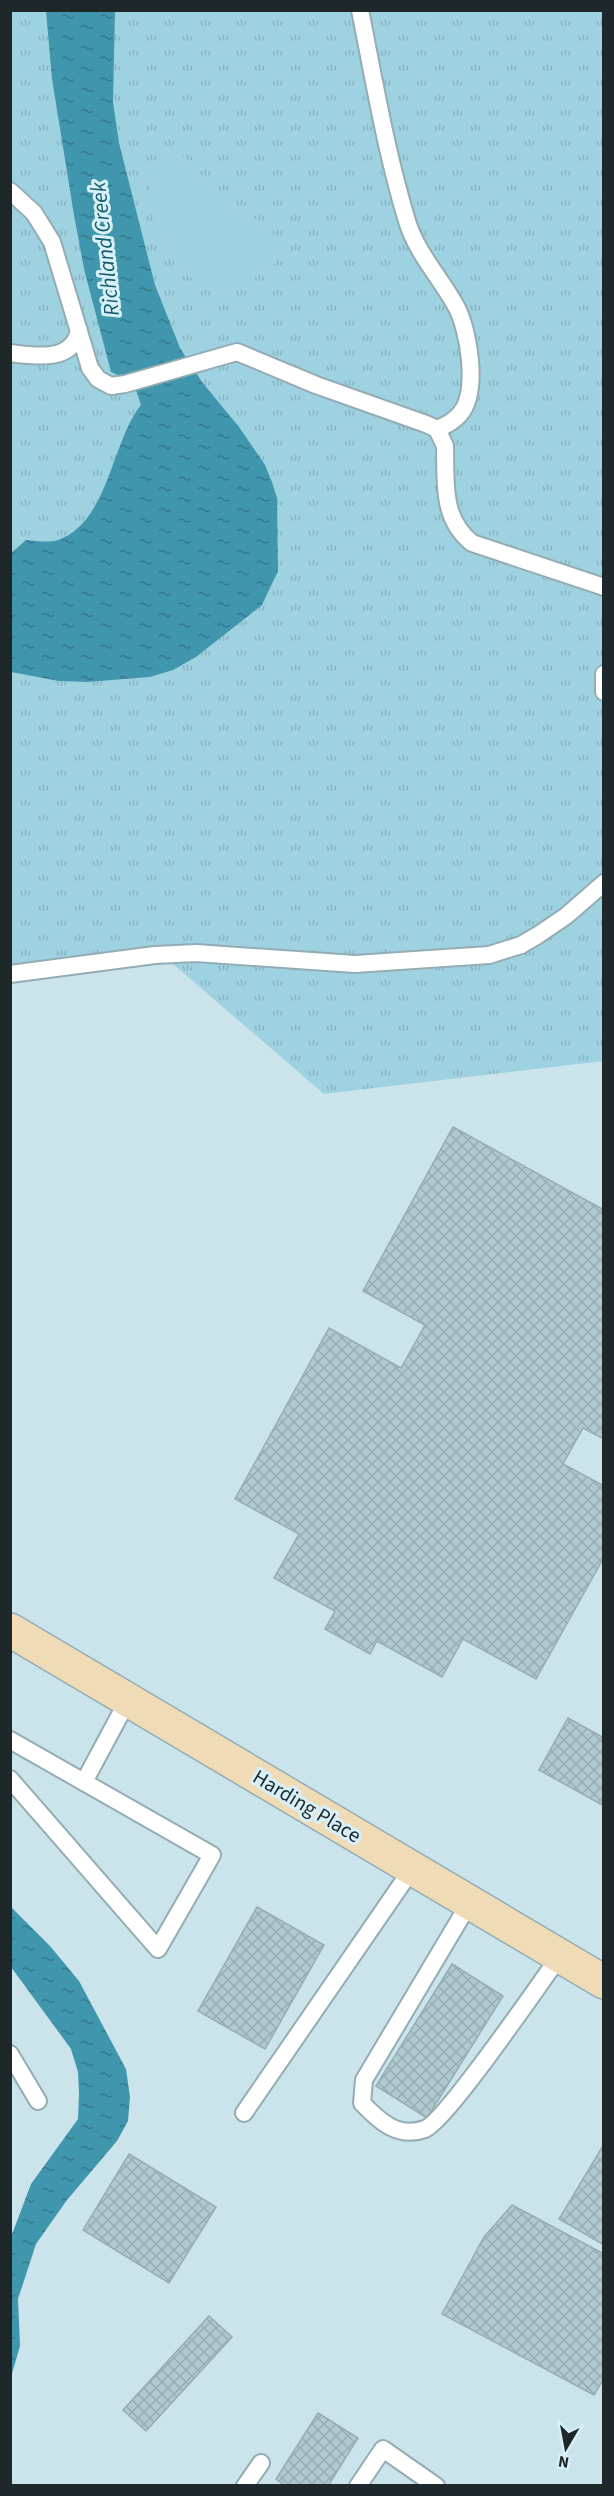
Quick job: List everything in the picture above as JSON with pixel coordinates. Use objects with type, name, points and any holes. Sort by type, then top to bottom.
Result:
[{"type":"main road","name":"Harding Place","points":[[10,1630],[603,1982]]},
{"type":"lane","points":[[360,10],[408,223],[425,260],[458,310],[470,360],[468,396],[460,415],[437,429]]},
{"type":"lane","points":[[10,191],[34,213],[52,242],[87,360],[94,375],[111,386],[237,352],[316,385],[399,412],[437,429],[446,446],[448,507],[462,534],[472,543],[603,587]]},
{"type":"lane","points":[[10,353],[37,357],[55,355],[70,346],[79,330]]},
{"type":"lane","points":[[603,674],[603,692]]},
{"type":"lane","points":[[10,974],[155,955],[196,953],[355,964],[489,955],[521,945],[544,931],[603,883]]},
{"type":"lane","points":[[84,1782],[128,1700]]},
{"type":"lane","points":[[10,1740],[212,1855],[158,1949],[10,1779]]},
{"type":"lane","points":[[244,2113],[412,1869]]},
{"type":"lane","points":[[470,1902],[364,2080],[362,2103],[379,2122],[405,2133],[427,2128],[450,2105],[560,1956]]},
{"type":"lane","points":[[10,2054],[38,2101]]},
{"type":"lane","points":[[358,2486],[383,2449],[436,2486]]},
{"type":"lane","points":[[245,2486],[261,2463]]},
{"type":"green space","points":[[10,11],[603,11],[603,1061],[324,1094],[166,958],[11,980]]},
{"type":"green space","points":[[174,153],[188,160],[219,197],[261,222],[270,230],[277,239],[279,249],[276,261],[269,270],[245,281],[214,284],[190,277],[175,263],[158,229],[152,210],[150,191],[152,174],[160,160]]},
{"type":"water","name":"Richland Creek","points":[[46,11],[115,11],[113,102],[119,143],[155,285],[180,348],[202,382],[239,427],[265,465],[277,498],[278,571],[262,605],[196,657],[173,670],[150,677],[87,682],[59,681],[11,672],[10,554],[26,540],[47,542],[58,540],[75,531],[88,517],[99,499],[131,421],[141,405],[130,373],[120,376],[111,372],[84,269],[52,79]]},
{"type":"water","points":[[11,1907],[50,1946],[79,1981],[126,2069],[130,2097],[128,2121],[117,2141],[67,2200],[36,2244],[18,2299],[20,2346],[11,2377],[11,2237],[31,2184],[78,2119],[79,2093],[78,2072],[71,2049],[11,1967]]},
{"type":"building","points":[[453,1127],[604,1210],[604,1439],[583,1428],[563,1464],[604,1486],[604,1557],[536,1679],[463,1639],[442,1677],[377,1641],[370,1654],[325,1629],[335,1611],[274,1578],[299,1534],[235,1499],[329,1328],[401,1368],[425,1325],[363,1291]]},
{"type":"building","points":[[568,1718],[604,1738],[604,1806],[539,1770]]},
{"type":"building","points":[[257,1907],[324,1945],[265,2049],[198,2011]]},
{"type":"building","points":[[452,1964],[503,1996],[427,2118],[376,2086]]},
{"type":"building","points":[[604,2144],[604,2245],[559,2219]]},
{"type":"building","points":[[129,2154],[216,2207],[169,2283],[83,2230]]},
{"type":"building","points":[[512,2205],[604,2254],[604,2378],[594,2395],[442,2314],[484,2237]]},
{"type":"building","points":[[209,2316],[232,2337],[146,2431],[123,2410]]},
{"type":"building","points":[[318,2413],[358,2438],[328,2486],[286,2486],[276,2479]]}]
